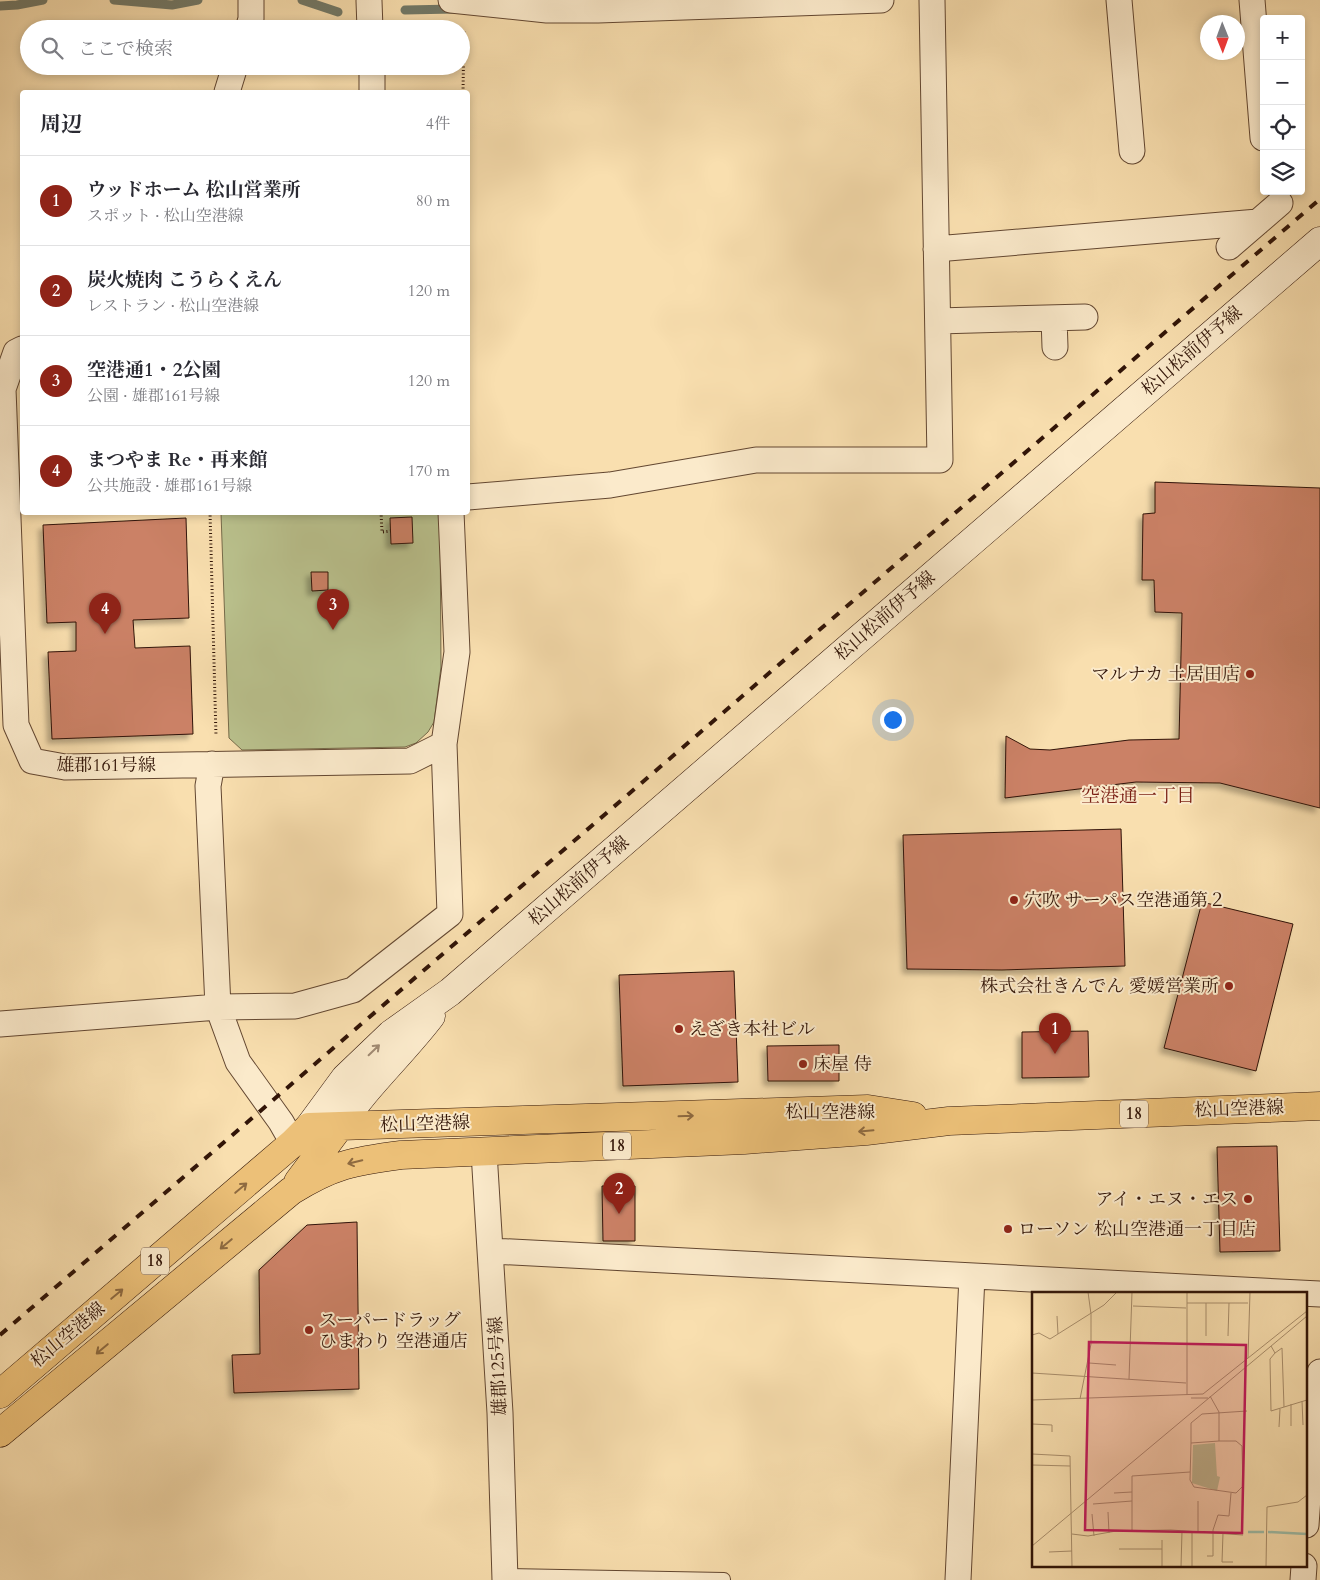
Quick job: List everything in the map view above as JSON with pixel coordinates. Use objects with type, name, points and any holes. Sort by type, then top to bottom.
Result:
[{"type":"main road","name":"松山松前伊予線","points":[[328,1130],[356,1083],[391,1034],[450,992],[1320,241]]},
{"type":"main road","points":[[314,1170],[340,1098],[356,1083],[366,1114],[384,1133]]},
{"type":"main road","name":"松山空港線","points":[[483,1137],[699,1142],[866,1131],[949,1121],[1320,1106]]},
{"type":"main road","name":"松山空港線","points":[[0,1433],[314,1170],[483,1137],[868,1110],[949,1121]]},
{"type":"main road","name":"18","points":[[328,1130],[366,1137],[384,1133],[483,1137]]},
{"type":"main road","name":"松山空港線","points":[[0,1394],[328,1130]]},
{"type":"street","points":[[250,0],[251,20]]},
{"type":"street","points":[[371,20],[373,0]]},
{"type":"street","points":[[451,0],[547,10],[598,10],[881,0]]},
{"type":"street","points":[[470,497],[610,485],[756,460],[940,460],[932,0]]},
{"type":"street","points":[[1119,0],[1132,151]]},
{"type":"street","points":[[1252,0],[1260,105]]},
{"type":"street","points":[[228,90],[232,75]]},
{"type":"street","points":[[372,75],[372,90]]},
{"type":"street","points":[[1229,248],[1280,204]]},
{"type":"street","points":[[936,250],[1258,222]]},
{"type":"street","points":[[938,321],[1085,317]]},
{"type":"street","points":[[1054,318],[1055,348]]},
{"type":"street","name":"雄郡161号線","points":[[20,351],[16,352],[3,389],[16,725],[32,761],[65,768],[410,761],[444,744]]},
{"type":"street","points":[[0,1024],[218,1007],[295,1006],[353,990],[450,914],[444,744],[456,652],[450,515]]},
{"type":"street","points":[[212,764],[208,786],[218,1007],[238,1062],[282,1122],[328,1130]]},
{"type":"street","name":"雄郡125号線","points":[[483,1137],[492,1251],[505,1578]]},
{"type":"street","points":[[492,1251],[677,1259],[1281,1292]]},
{"type":"street","points":[[958,1580],[972,1276]]},
{"type":"street","points":[[1308,1475],[1311,1399],[1320,1372]]},
{"type":"lane","points":[[505,1578],[724,1579]]},
{"type":"path","points":[[470,20],[503,4]]},
{"type":"path","points":[[464,75],[464,90]]},
{"type":"path","points":[[210,515],[216,750],[212,764]]},
{"type":"path","points":[[381,515],[382,532],[391,531]]},
{"type":"green space","points":[[221,515],[440,515],[441,667],[434,722],[428,732],[416,743],[405,747],[242,750],[229,738]]},
{"type":"building","name":"マルナカ 土居田店","points":[[1155,482],[1320,488],[1320,808],[1220,783],[1136,782],[1005,798],[1006,736],[1030,749],[1050,750],[1129,740],[1179,739],[1182,613],[1155,612],[1154,580],[1142,580],[1143,514],[1155,513]]},
{"type":"building","points":[[412,517],[413,543],[391,544],[390,518]]},
{"type":"building","points":[[186,518],[189,618],[133,620],[135,648],[190,646],[193,734],[52,739],[48,652],[76,651],[76,622],[47,623],[43,525]]},
{"type":"building","points":[[311,572],[328,572],[328,590],[312,591]]},
{"type":"building","name":"穴吹 サーパス空港通第２","points":[[1121,829],[1125,966],[1002,970],[907,969],[903,835]]},
{"type":"building","name":"株式会社きんでん 愛媛営業所","points":[[1202,902],[1293,924],[1256,1071],[1164,1048]]},
{"type":"building","name":"えざき本社ビル","points":[[734,971],[738,1082],[623,1086],[619,975]]},
{"type":"building","points":[[1088,1031],[1089,1077],[1022,1078],[1022,1032]]},
{"type":"building","name":"床屋 侍","points":[[839,1045],[839,1081],[768,1081],[767,1046]]},
{"type":"building","name":"アイ・エヌ・エス","points":[[1277,1146],[1280,1251],[1220,1252],[1217,1147]]},
{"type":"building","points":[[602,1186],[635,1186],[635,1241],[603,1241]]},
{"type":"building","name":"スーパードラッグ ひまわり 空港通店","points":[[357,1222],[359,1389],[234,1393],[232,1355],[260,1354],[259,1270],[307,1225]]},
{"type":"waterway","points":[[0,6],[43,0]]},
{"type":"waterway","points":[[114,0],[172,5],[198,0]]},
{"type":"waterway","points":[[302,0],[338,12]]},
{"type":"waterway","points":[[405,10],[455,9]]},
{"type":"railway","points":[[0,1335],[1320,199]]},
{"type":"place","name":"空港通1・2公園","points":[[333,630]]},
{"type":"place","name":"まつやま Re・再来館","points":[[105,634]]},
{"type":"place","name":"マルナカ 土居田店","points":[[1250,674]]},
{"type":"place","name":"穴吹 サーパス空港通第２","points":[[1014,900]]},
{"type":"place","name":"株式会社きんでん 愛媛営業所","points":[[1229,986]]},
{"type":"place","name":"えざき本社ビル","points":[[679,1029]]},
{"type":"place","name":"ウッドホーム 松山営業所","points":[[1055,1054]]},
{"type":"place","name":"床屋 侍","points":[[803,1064]]},
{"type":"place","name":"アイ・エヌ・エス","points":[[1248,1199]]},
{"type":"place","name":"炭火焼肉 こうらくえん","points":[[619,1214]]},
{"type":"place","name":"ローソン 松山空港通一丁目店","points":[[1008,1229]]},
{"type":"place","name":"スーパードラッグ ひまわり 空港通店","points":[[309,1330]]},
{"type":"district","name":"空港通一丁目","points":[[1138,796]]}]
